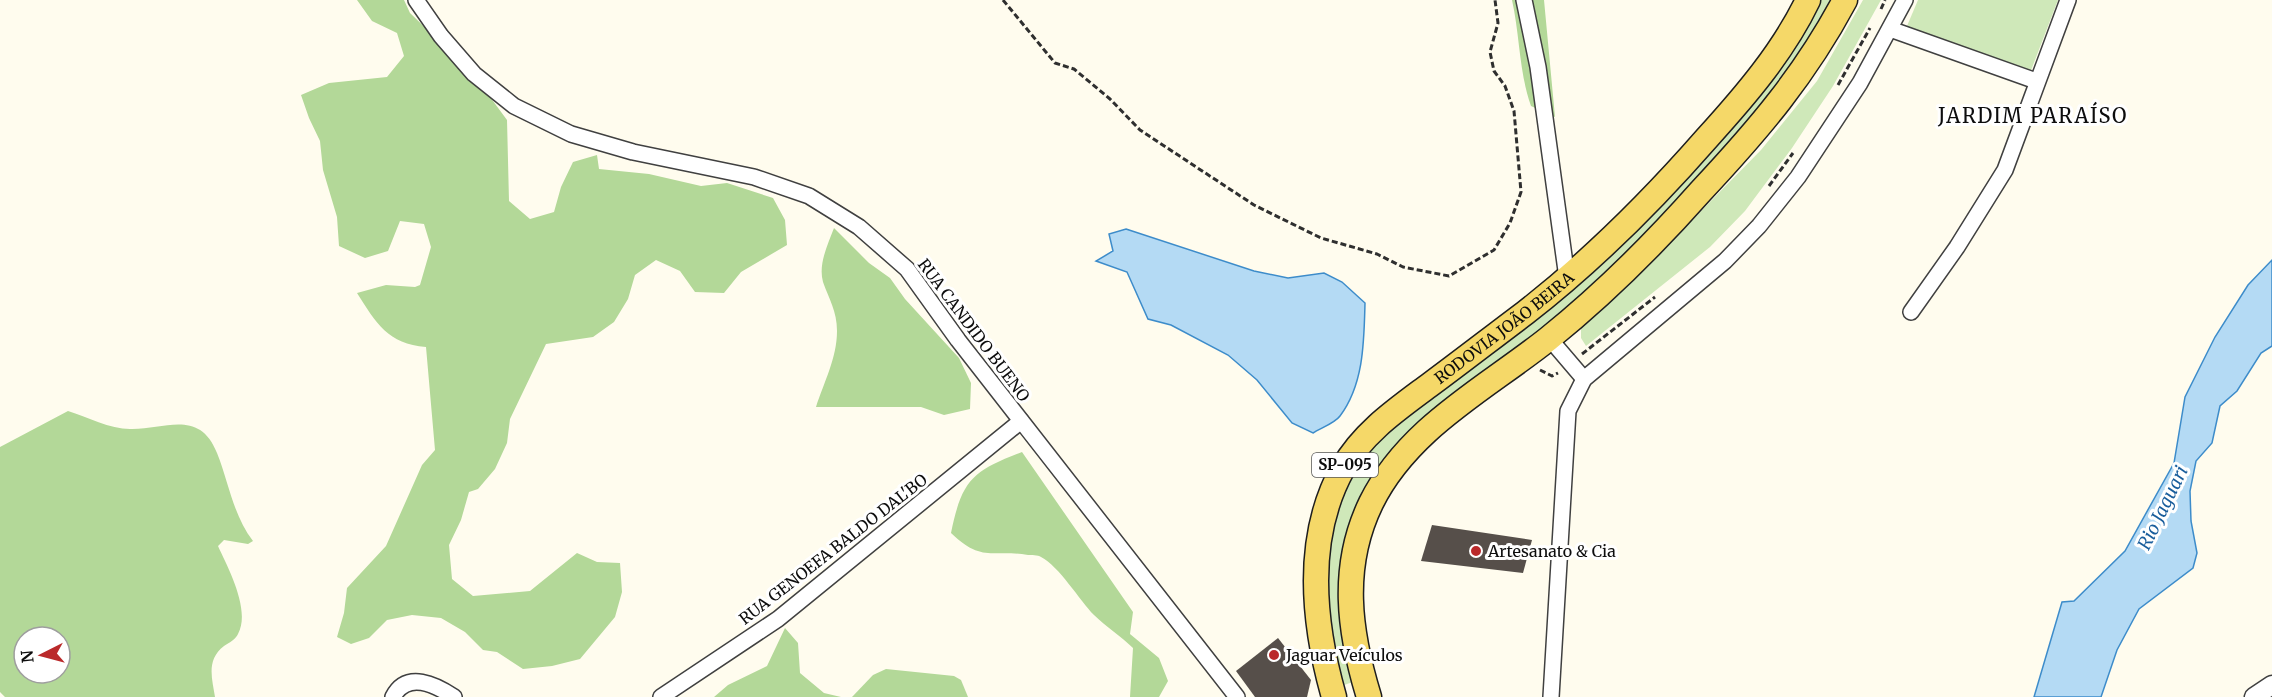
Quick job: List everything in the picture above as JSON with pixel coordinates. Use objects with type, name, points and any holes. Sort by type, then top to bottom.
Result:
[{"type":"main road","name":"RODOVIA JOÃO BEIRA","points":[[1334,697],[1320,644],[1316,575],[1324,515],[1332,490],[1344,466],[1387,417],[1567,278],[1657,194],[1745,96],[1776,55],[1808,0]]},
{"type":"main road","name":"RODOVIA JOÃO BEIRA","points":[[1369,697],[1353,638],[1349,596],[1352,564],[1361,528],[1371,503],[1408,447],[1442,418],[1549,339],[1651,247],[1738,153],[1796,81],[1845,0]]},
{"type":"street","name":"RUA CANDIDO BUENO","points":[[416,0],[441,36],[474,74],[514,106],[582,137],[633,152],[754,177],[809,196],[859,227],[906,269],[1021,421],[1237,697]]},
{"type":"street","points":[[1524,0],[1538,67],[1567,278]]},
{"type":"street","points":[[1551,697],[1568,411],[1584,379],[1725,261],[1758,226],[1798,177],[1890,29],[1905,0]]},
{"type":"street","points":[[1911,312],[1957,247],[2005,170],[2036,81],[2068,0]]},
{"type":"street","points":[[1890,29],[2036,81]]},
{"type":"street","points":[[1549,339],[1584,379]]},
{"type":"street","name":"RUA GENOEFA BALDO DAL'BO","points":[[661,697],[778,619],[1021,421]]},
{"type":"street","points":[[393,697],[409,683],[418,681],[426,682],[454,697]]},
{"type":"street","points":[[2254,697],[2272,685]]},
{"type":"path","points":[[1003,0],[1034,41],[1055,63],[1074,69],[1110,99],[1140,130],[1254,205],[1321,238],[1377,254],[1403,267],[1449,276],[1494,250],[1510,223],[1521,192],[1514,111],[1505,86],[1494,71],[1491,52],[1498,23],[1496,0]]},
{"type":"path","points":[[1878,14],[1885,0]]},
{"type":"path","points":[[1833,93],[1873,24]]},
{"type":"path","points":[[1763,194],[1797,149]]},
{"type":"path","points":[[1534,369],[1552,376],[1571,364],[1664,291]]},
{"type":"green space","points":[[357,0],[404,0],[410,13],[473,74],[507,120],[509,201],[530,219],[554,212],[561,187],[573,162],[597,155],[599,169],[649,174],[701,186],[727,183],[773,198],[785,220],[787,245],[741,272],[724,293],[695,292],[680,271],[656,260],[635,275],[628,299],[614,322],[593,337],[546,344],[510,419],[507,443],[495,469],[478,489],[469,492],[461,520],[449,545],[452,579],[473,596],[530,591],[577,553],[597,562],[620,563],[622,592],[615,617],[580,659],[552,666],[523,669],[497,652],[483,650],[465,632],[441,618],[412,615],[387,620],[369,638],[351,644],[337,637],[344,613],[347,588],[386,546],[422,465],[435,450],[426,347],[402,342],[392,337],[370,314],[357,293],[386,285],[415,287],[420,285],[431,247],[424,224],[400,221],[388,251],[365,258],[339,246],[337,217],[323,170],[320,141],[301,95],[329,83],[387,77],[404,56],[397,33],[372,21]]},
{"type":"green space","points":[[1512,0],[1544,0],[1555,117],[1531,106],[1524,80]]},
{"type":"green space","points":[[1820,0],[1832,0],[1787,75],[1660,225],[1368,489],[1356,681],[1341,686],[1327,615],[1327,568],[1336,512],[1342,494],[1359,461],[1395,423],[1541,314],[1586,276],[1651,215],[1812,18]]},
{"type":"green space","points":[[1863,0],[1881,0],[1833,86],[1792,148],[1745,211],[1710,247],[1586,346],[1581,338],[1581,324],[1636,277],[1761,150],[1817,81]]},
{"type":"green space","points":[[1918,0],[2058,0],[2030,73],[1907,26]]},
{"type":"green space","points":[[834,228],[869,263],[890,278],[905,299],[959,358],[971,383],[970,409],[944,415],[921,407],[816,407],[836,341],[836,317],[822,275],[824,254]]},
{"type":"green space","points":[[68,411],[122,428],[180,424],[201,430],[217,453],[236,510],[253,541],[248,544],[224,540],[218,546],[237,589],[242,613],[237,636],[218,651],[212,663],[215,697],[5,697],[0,692],[0,447]]},
{"type":"green space","points":[[1022,452],[1133,612],[1130,634],[1159,658],[1168,681],[1159,697],[1130,697],[1133,648],[1094,615],[1048,562],[1036,555],[979,552],[951,533],[960,500],[972,479],[992,465]]},
{"type":"green space","points":[[785,628],[798,643],[800,673],[824,693],[841,697],[714,697],[728,685],[767,666]]},
{"type":"green space","points":[[886,669],[954,676],[961,680],[968,697],[852,697],[873,675]]},
{"type":"water","points":[[1126,229],[1254,271],[1288,278],[1324,273],[1342,282],[1365,303],[1363,347],[1358,376],[1348,404],[1338,419],[1313,433],[1292,423],[1257,380],[1228,355],[1171,325],[1148,319],[1127,272],[1096,261],[1113,251],[1109,234]]},
{"type":"water","name":"Rio Jaguari","points":[[2272,260],[2272,346],[2261,353],[2237,391],[2220,406],[2212,443],[2196,461],[2190,491],[2191,521],[2197,553],[2193,568],[2139,609],[2117,650],[2101,697],[2034,697],[2062,602],[2074,601],[2125,551],[2174,463],[2185,397],[2215,337],[2248,285]]},
{"type":"building","name":"Artesanato & Cia","points":[[1432,525],[1532,540],[1523,573],[1421,561]]},
{"type":"building","name":"Jaguar Veículos","points":[[1278,638],[1311,680],[1307,697],[1255,697],[1236,671]]},
{"type":"place","name":"Artesanato & Cia","points":[[1476,551]]},
{"type":"place","name":"Jaguar Veículos","points":[[1274,655]]},
{"type":"district","name":"JARDIM PARAÍSO","points":[[2033,116]]}]
